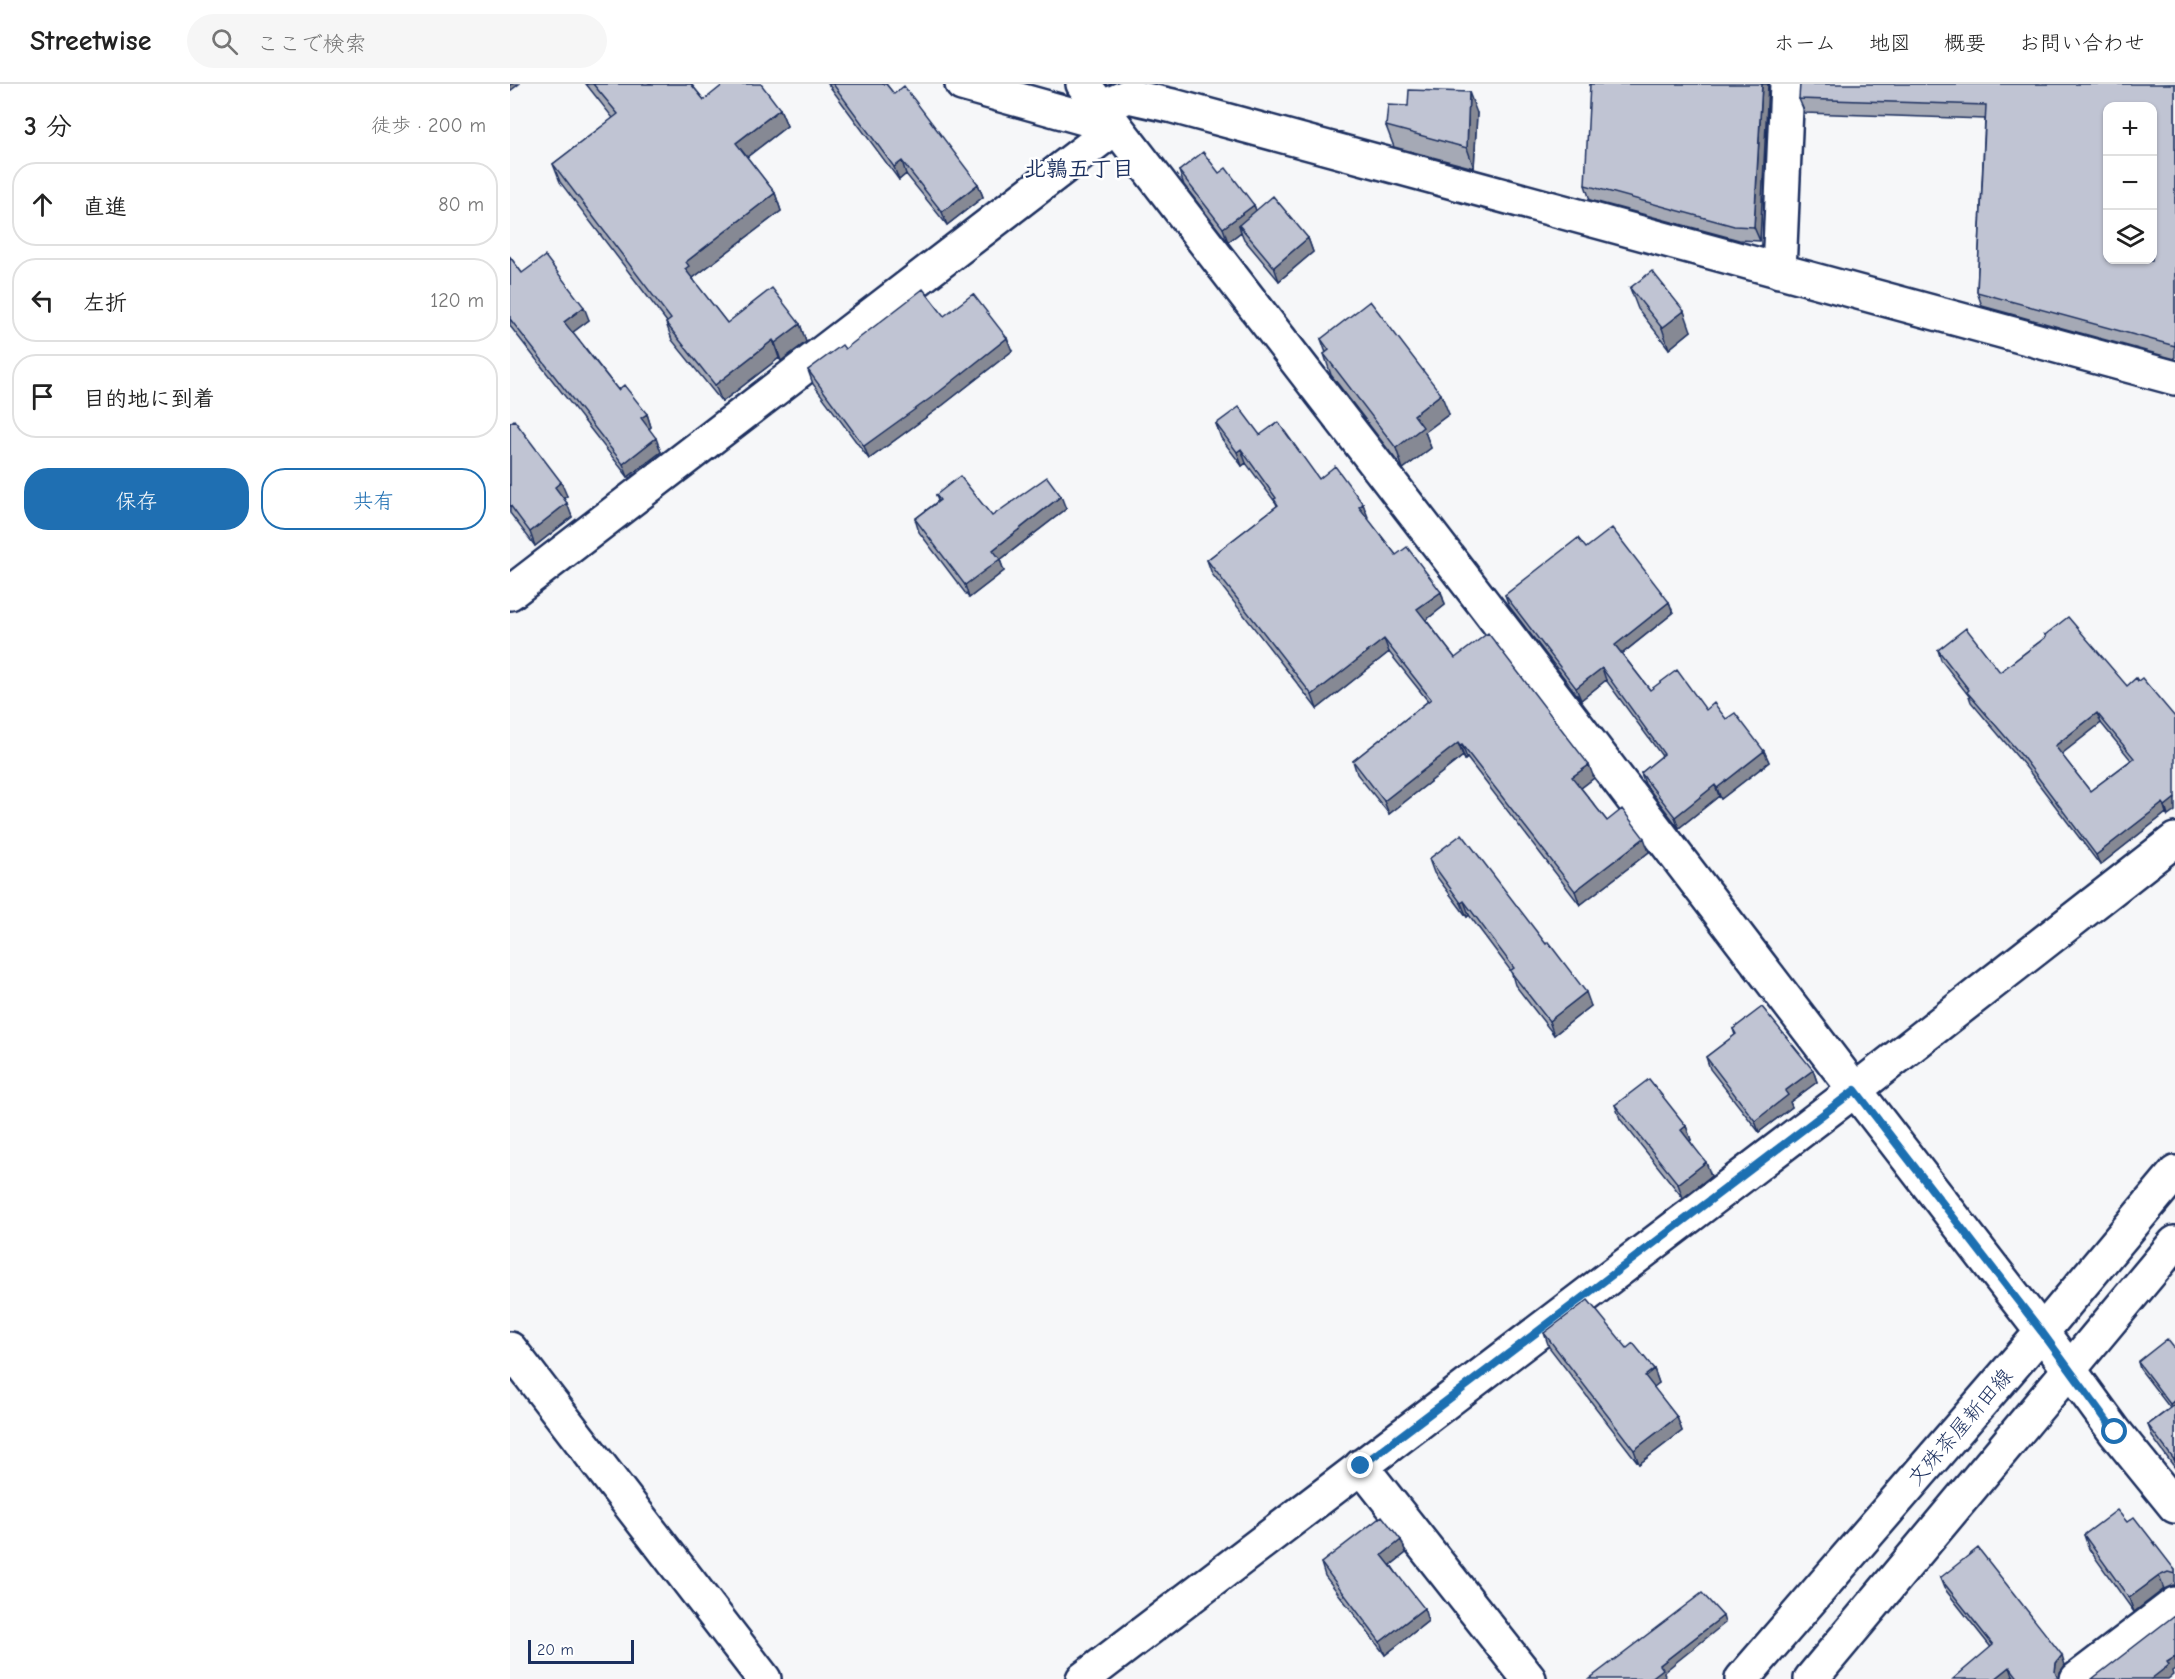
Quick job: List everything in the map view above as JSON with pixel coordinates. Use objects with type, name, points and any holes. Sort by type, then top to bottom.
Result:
[{"type":"street","points":[[962,84],[1100,106],[2069,1367],[2115,1432],[2175,1506]]},
{"type":"street","points":[[1779,270],[1787,84]]},
{"type":"street","points":[[510,593],[1100,106],[1128,96],[1174,95],[1779,270],[2175,378]]},
{"type":"street","points":[[1083,1679],[1855,1090],[2175,840]]},
{"type":"street","name":"文殊茶屋新田線","points":[[1742,1679],[2042,1332],[2175,1173]]},
{"type":"street","points":[[1811,1679],[2069,1367],[2175,1243]]},
{"type":"street","points":[[511,1352],[764,1679]]},
{"type":"street","points":[[1361,1466],[1528,1679]]},
{"type":"street","points":[[2077,1679],[2175,1604]]},
{"type":"building","points":[[593,84],[691,84],[704,100],[724,84],[761,84],[780,109],[736,143],[775,193],[686,262],[689,266],[685,269],[727,323],[772,288],[800,324],[775,343],[773,340],[715,385],[666,323],[671,319],[553,164],[618,114]]},
{"type":"building","points":[[833,84],[886,84],[894,94],[904,86],[978,184],[942,212],[902,161],[894,167]]},
{"type":"building","points":[[1590,84],[1762,84],[1754,227],[1734,226],[1585,185]]},
{"type":"building","points":[[1800,84],[2175,84],[2175,346],[1977,292],[1986,105],[1799,99]]},
{"type":"building","points":[[1409,90],[1469,92],[1467,148],[1386,126],[1388,105],[1408,106]]},
{"type":"building","points":[[1203,152],[1219,173],[1226,168],[1254,205],[1223,228],[1179,171]]},
{"type":"building","points":[[1273,196],[1308,238],[1274,267],[1239,225]]},
{"type":"building","points":[[545,256],[584,307],[564,322],[618,390],[624,385],[647,414],[641,418],[656,438],[623,464],[510,319],[510,257],[522,273]]},
{"type":"building","points":[[1652,271],[1684,311],[1662,328],[1630,288]]},
{"type":"building","points":[[923,289],[944,316],[973,294],[1007,338],[939,392],[864,446],[808,370],[842,345],[845,349]]},
{"type":"building","points":[[1370,301],[1441,394],[1414,415],[1423,427],[1396,448],[1324,354],[1329,350],[1321,339]]},
{"type":"building","points":[[1239,407],[1260,435],[1278,422],[1319,479],[1335,466],[1363,504],[1359,507],[1396,555],[1407,547],[1441,592],[1417,609],[1455,658],[1488,633],[1589,765],[1572,777],[1607,821],[1622,809],[1644,838],[1575,891],[1462,745],[1458,743],[1384,801],[1353,761],[1431,699],[1384,639],[1312,695],[1207,560],[1278,505],[1274,499],[1276,498],[1241,449],[1237,452],[1216,424]]},
{"type":"building","points":[[514,420],[561,482],[555,487],[567,503],[530,532],[510,505],[510,423]]},
{"type":"building","points":[[960,476],[992,516],[1047,477],[1061,496],[993,550],[1000,559],[965,585],[915,519],[940,500],[936,495]]},
{"type":"building","points":[[1612,528],[1669,602],[1615,645],[1650,690],[1677,670],[1706,710],[1714,703],[1726,719],[1735,713],[1764,751],[1717,788],[1715,785],[1675,817],[1641,773],[1664,754],[1602,668],[1576,688],[1505,595],[1578,538],[1586,548]]},
{"type":"building","points":[[2068,617],[2127,686],[2136,678],[2138,681],[2142,678],[2175,717],[2175,798],[2165,806],[2163,803],[2096,855],[2022,756],[1967,692],[1969,690],[1938,650],[1966,628],[2000,672],[2046,637],[2045,635]],"holes":[[[2097,713],[2134,758],[2090,791],[2055,746]]]},
{"type":"building","points":[[1462,834],[1546,944],[1548,942],[1586,992],[1549,1021],[1510,971],[1514,968],[1464,901],[1461,903],[1429,859]]},
{"type":"building","points":[[1762,1007],[1813,1070],[1785,1091],[1788,1095],[1755,1121],[1706,1057],[1736,1034],[1733,1029]]},
{"type":"building","points":[[1649,1079],[1686,1126],[1681,1130],[1706,1162],[1678,1184],[1615,1105]]},
{"type":"building","points":[[1588,1300],[1627,1348],[1633,1343],[1654,1369],[1645,1376],[1677,1417],[1634,1450],[1544,1333]]},
{"type":"building","points":[[2167,1339],[2175,1349],[2175,1400],[2170,1404],[2138,1362]]},
{"type":"building","points":[[2175,1405],[2175,1461],[2148,1425]]},
{"type":"building","points":[[2117,1510],[2127,1522],[2134,1517],[2175,1570],[2175,1574],[2168,1572],[2159,1576],[2129,1598],[2084,1535]]},
{"type":"building","points":[[1382,1516],[1401,1540],[1382,1555],[1424,1608],[1380,1642],[1321,1563]]},
{"type":"building","points":[[1978,1548],[2062,1655],[2056,1663],[2055,1672],[2058,1679],[2019,1679],[2010,1667],[1995,1679],[1953,1679],[1993,1645],[1940,1578]]},
{"type":"building","points":[[1702,1593],[1723,1616],[1660,1665],[1663,1669],[1650,1679],[1589,1679]]},
{"type":"building","points":[[2175,1615],[2175,1657],[2167,1662],[2169,1665],[2151,1679],[2092,1679]]},
{"type":"district","name":"北鶉五丁目","points":[[1079,168]]},
{"type":"route","points":[[1361,1466],[1855,1090],[2069,1367],[2115,1432]]}]
